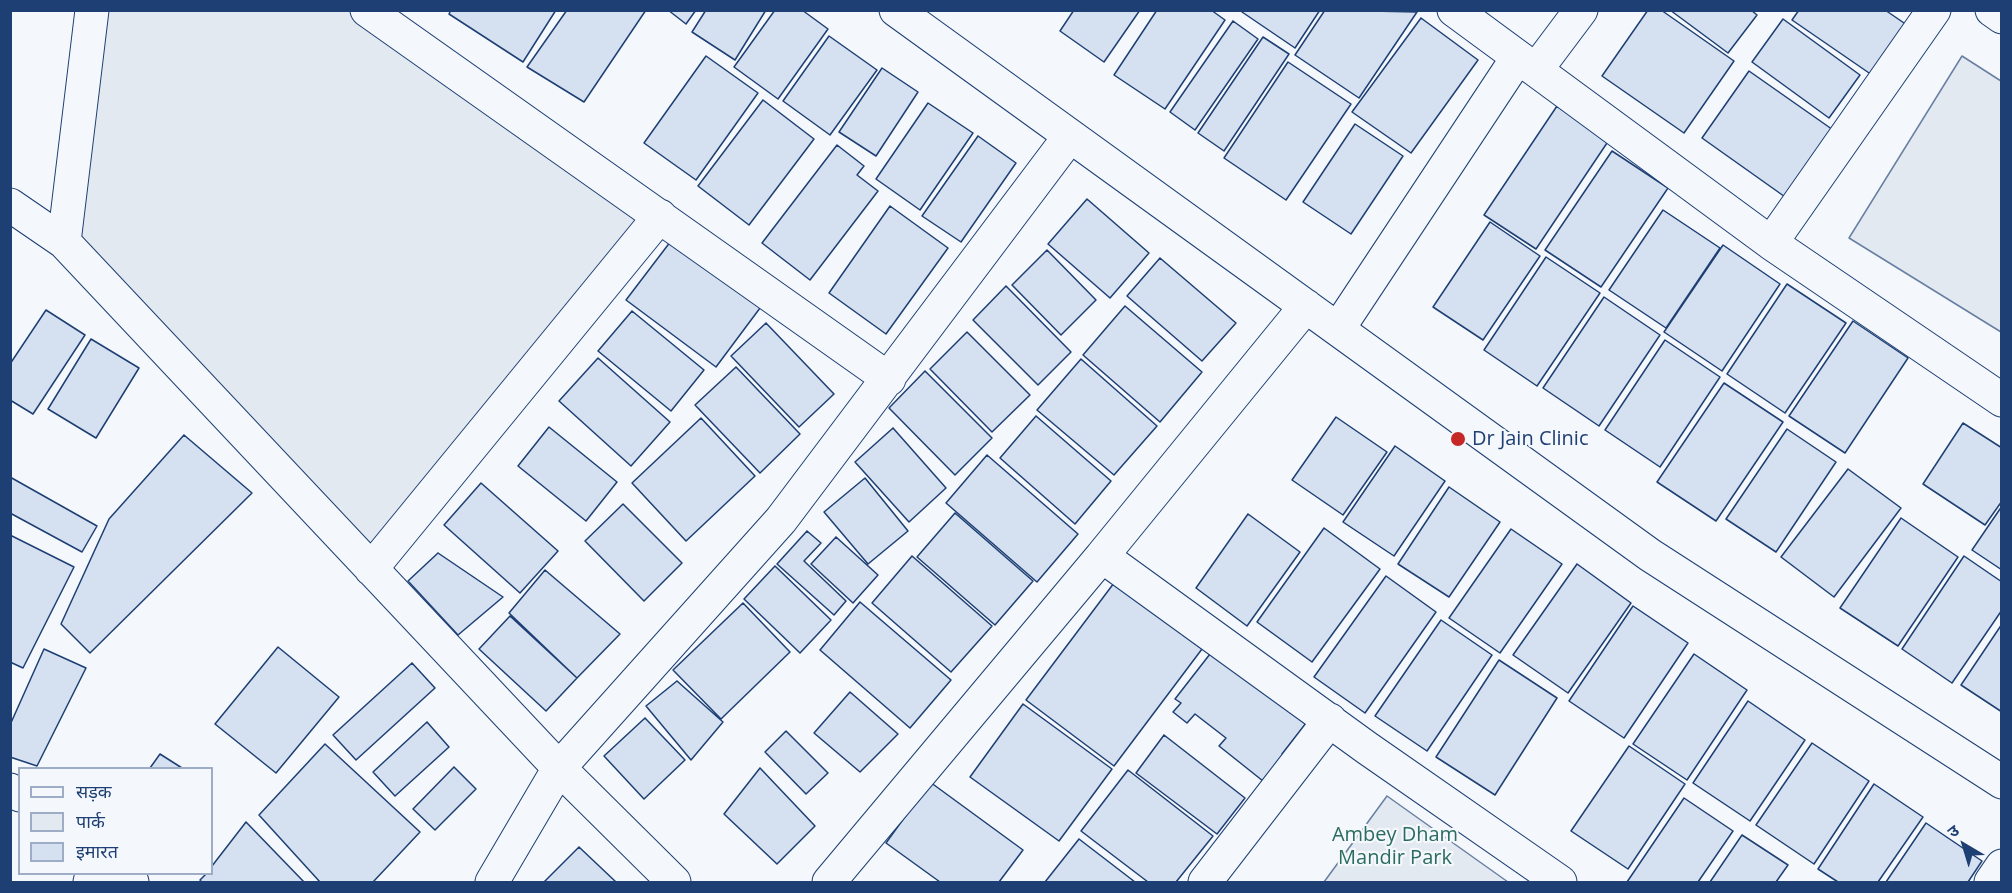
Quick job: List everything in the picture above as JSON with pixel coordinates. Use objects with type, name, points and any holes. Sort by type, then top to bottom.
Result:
[{"type":"street","points":[[64,242],[92,10]]},
{"type":"street","points":[[367,10],[889,379]]},
{"type":"street","points":[[896,10],[1650,555],[2001,782]]},
{"type":"street","points":[[1454,10],[1771,243],[2001,399]]},
{"type":"street","points":[[1338,329],[1527,64],[1581,10]]},
{"type":"street","points":[[1771,243],[1934,10]]},
{"type":"street","points":[[1992,10],[2001,17]]},
{"type":"street","points":[[492,882],[559,768],[781,520],[1070,136]]},
{"type":"street","points":[[10,205],[64,242],[559,768],[674,882]]},
{"type":"street","points":[[371,569],[660,216]]},
{"type":"street","points":[[829,882],[1102,556],[1306,306]]},
{"type":"street","points":[[1102,556],[1367,748],[1560,882]]},
{"type":"street","points":[[1205,882],[1330,720]]},
{"type":"street","points":[[1991,882],[2001,866]]},
{"type":"green space","points":[[92,10],[367,11],[660,216],[371,569],[64,242]]},
{"type":"green space","points":[[1962,56],[2001,81],[2001,332],[1849,238]]},
{"type":"green space","name":"Ambey Dham Mandir Park","points":[[1387,796],[1508,882],[1324,882]]},
{"type":"building","points":[[451,10],[556,10],[523,62],[449,14]]},
{"type":"building","points":[[567,10],[646,10],[584,102],[527,67]]},
{"type":"building","points":[[668,10],[696,10],[686,24]]},
{"type":"building","points":[[706,10],[766,10],[735,60],[692,32]]},
{"type":"building","points":[[775,10],[802,10],[828,29],[778,99],[734,67]]},
{"type":"building","points":[[1074,10],[1140,10],[1104,62],[1060,31]]},
{"type":"building","points":[[1157,10],[1211,10],[1225,20],[1165,109],[1114,75]]},
{"type":"building","points":[[1243,10],[1320,10],[1295,48],[1242,12]]},
{"type":"building","points":[[1325,10],[1417,12],[1359,98],[1295,55]]},
{"type":"building","points":[[1648,10],[1661,10],[1734,61],[1684,133],[1602,76]]},
{"type":"building","points":[[1670,10],[1751,10],[1757,15],[1728,53]]},
{"type":"building","points":[[1799,10],[1885,10],[1907,25],[1872,75],[1792,20]]},
{"type":"building","points":[[1421,18],[1478,60],[1411,153],[1352,112]]},
{"type":"building","points":[[1783,19],[1860,75],[1829,118],[1752,62]]},
{"type":"building","points":[[1233,21],[1258,39],[1195,130],[1170,112]]},
{"type":"building","points":[[829,36],[877,70],[830,135],[783,101]]},
{"type":"building","points":[[1263,37],[1289,54],[1224,151],[1198,133]]},
{"type":"building","points":[[706,56],[758,93],[696,180],[644,143]]},
{"type":"building","points":[[1288,62],[1351,104],[1286,200],[1224,158]]},
{"type":"building","points":[[882,68],[918,92],[876,156],[839,132]]},
{"type":"building","points":[[1749,71],[1836,132],[1788,199],[1702,138]]},
{"type":"building","points":[[763,100],[814,139],[749,225],[698,186]]},
{"type":"building","points":[[928,103],[973,133],[920,210],[876,179]]},
{"type":"building","points":[[1557,106],[1609,140],[1536,249],[1484,215]]},
{"type":"building","points":[[1355,124],[1403,156],[1351,234],[1303,202]]},
{"type":"building","points":[[978,136],[1016,163],[961,242],[922,216]]},
{"type":"building","points":[[837,145],[864,166],[857,175],[878,191],[810,280],[762,243]]},
{"type":"building","points":[[1612,151],[1668,188],[1601,287],[1545,250]]},
{"type":"building","points":[[1087,199],[1149,253],[1110,298],[1048,244]]},
{"type":"building","points":[[890,206],[948,248],[886,334],[829,293]]},
{"type":"building","points":[[1663,210],[1720,248],[1666,328],[1609,290]]},
{"type":"building","points":[[1490,222],[1540,256],[1483,340],[1433,307]]},
{"type":"building","points":[[674,237],[763,304],[716,367],[626,300]]},
{"type":"building","points":[[1723,245],[1780,284],[1722,371],[1664,332]]},
{"type":"building","points":[[1047,250],[1096,300],[1061,335],[1012,285]]},
{"type":"building","points":[[1546,257],[1600,293],[1537,386],[1484,350]]},
{"type":"building","points":[[1160,258],[1236,323],[1202,361],[1127,296]]},
{"type":"building","points":[[1787,284],[1846,323],[1785,413],[1727,374]]},
{"type":"building","points":[[1006,286],[1071,352],[1038,385],[973,320]]},
{"type":"building","points":[[1604,297],[1660,335],[1599,426],[1543,388]]},
{"type":"building","points":[[1125,306],[1202,372],[1160,422],[1083,355]]},
{"type":"building","points":[[46,310],[85,335],[33,414],[10,400],[10,364]]},
{"type":"building","points":[[632,311],[704,370],[671,411],[598,351]]},
{"type":"building","points":[[1853,321],[1908,358],[1845,453],[1789,416]]},
{"type":"building","points":[[766,323],[834,394],[799,427],[731,356]]},
{"type":"building","points":[[967,332],[1030,395],[992,432],[930,369]]},
{"type":"building","points":[[91,339],[139,368],[96,438],[48,409]]},
{"type":"building","points":[[1665,340],[1720,377],[1660,467],[1605,430]]},
{"type":"building","points":[[598,358],[670,422],[631,466],[559,401]]},
{"type":"building","points":[[1081,359],[1157,426],[1114,475],[1037,410]]},
{"type":"building","points":[[736,367],[800,434],[760,473],[695,405]]},
{"type":"building","points":[[925,371],[992,438],[955,475],[889,408]]},
{"type":"building","points":[[1724,383],[1783,422],[1716,521],[1657,482]]},
{"type":"building","points":[[1036,416],[1111,481],[1075,524],[1000,458]]},
{"type":"building","points":[[1336,417],[1387,452],[1343,515],[1292,480]]},
{"type":"building","points":[[701,418],[755,476],[686,541],[632,483]]},
{"type":"building","points":[[1963,423],[2002,448],[2002,501],[1985,525],[1923,484]]},
{"type":"building","points":[[549,427],[617,482],[586,521],[518,466]]},
{"type":"building","points":[[893,428],[946,488],[909,522],[855,462]]},
{"type":"building","points":[[1787,429],[1836,462],[1776,552],[1726,519]]},
{"type":"building","points":[[184,435],[252,493],[90,653],[61,624],[109,519]]},
{"type":"building","points":[[1395,446],[1445,481],[1394,556],[1343,522]]},
{"type":"building","points":[[987,455],[1078,534],[1037,582],[946,503]]},
{"type":"building","points":[[1848,469],[1901,508],[1834,597],[1781,557]]},
{"type":"building","points":[[10,477],[97,526],[82,552],[10,513]]},
{"type":"building","points":[[865,478],[908,531],[868,564],[824,512]]},
{"type":"building","points":[[481,483],[558,551],[520,593],[444,525]]},
{"type":"building","points":[[1449,487],[1500,522],[1449,597],[1398,564]]},
{"type":"building","points":[[623,504],[682,563],[644,601],[585,541]]},
{"type":"building","points":[[2002,506],[2002,570],[1972,550]]},
{"type":"building","points":[[955,513],[1033,581],[995,625],[917,557]]},
{"type":"building","points":[[1248,514],[1300,552],[1247,626],[1196,588]]},
{"type":"building","points":[[1901,518],[1958,557],[1898,646],[1840,608]]},
{"type":"building","points":[[1324,528],[1380,569],[1312,662],[1257,622]]},
{"type":"building","points":[[1511,529],[1562,564],[1500,653],[1449,618]]},
{"type":"building","points":[[807,531],[821,543],[804,561],[846,601],[834,615],[777,564]]},
{"type":"building","points":[[10,535],[74,567],[23,668],[10,662]]},
{"type":"building","points":[[836,537],[878,575],[853,603],[811,564]]},
{"type":"building","points":[[438,553],[503,597],[458,635],[408,581]]},
{"type":"building","points":[[912,556],[992,626],[951,672],[872,603]]},
{"type":"building","points":[[1964,556],[2002,582],[2002,610],[1952,683],[1902,649]]},
{"type":"building","points":[[1577,564],[1631,603],[1568,693],[1513,655]]},
{"type":"building","points":[[775,566],[831,620],[800,653],[744,599]]},
{"type":"building","points":[[545,570],[620,634],[577,678],[509,613]]},
{"type":"building","points":[[1386,576],[1436,612],[1365,713],[1314,677]]},
{"type":"building","points":[[1114,583],[1202,649],[1114,766],[1026,700]]},
{"type":"building","points":[[860,602],[951,680],[910,728],[820,650]]},
{"type":"building","points":[[743,603],[790,652],[721,719],[673,670]]},
{"type":"building","points":[[1633,606],[1688,643],[1624,738],[1569,701]]},
{"type":"building","points":[[510,616],[577,678],[546,711],[479,649]]},
{"type":"building","points":[[1441,620],[1492,655],[1427,751],[1375,716]]},
{"type":"building","points":[[2002,624],[2002,712],[1961,685]]},
{"type":"building","points":[[1217,645],[1310,718],[1282,754],[1288,759],[1268,785],[1219,746],[1226,738],[1195,714],[1187,723],[1173,712],[1181,703],[1175,699]]},
{"type":"building","points":[[278,647],[339,697],[276,773],[215,724]]},
{"type":"building","points":[[44,649],[86,668],[37,766],[10,757],[10,725]]},
{"type":"building","points":[[1694,654],[1747,690],[1687,780],[1633,744]]},
{"type":"building","points":[[1499,660],[1557,698],[1495,795],[1436,757]]},
{"type":"building","points":[[412,663],[435,688],[356,760],[333,735]]},
{"type":"building","points":[[677,681],[723,722],[691,760],[646,706]]},
{"type":"building","points":[[850,692],[898,734],[860,772],[814,733]]},
{"type":"building","points":[[1748,701],[1805,740],[1750,821],[1693,783]]},
{"type":"building","points":[[1023,704],[1112,769],[1059,841],[970,777]]},
{"type":"building","points":[[645,718],[685,760],[644,799],[604,756]]},
{"type":"building","points":[[427,722],[449,747],[395,796],[373,772]]},
{"type":"building","points":[[786,731],[828,773],[806,794],[765,752]]},
{"type":"building","points":[[1164,735],[1245,798],[1217,834],[1136,773]]},
{"type":"building","points":[[1812,743],[1869,781],[1814,864],[1756,825]]},
{"type":"building","points":[[325,744],[420,832],[373,882],[320,882],[259,815]]},
{"type":"building","points":[[1629,746],[1685,784],[1628,869],[1571,831]]},
{"type":"building","points":[[160,754],[180,767],[151,767]]},
{"type":"building","points":[[454,767],[476,789],[435,830],[413,809]]},
{"type":"building","points":[[760,768],[815,826],[777,864],[724,814]]},
{"type":"building","points":[[1128,770],[1213,836],[1176,882],[1148,882],[1081,831]]},
{"type":"building","points":[[930,782],[1023,850],[999,882],[940,882],[886,843]]},
{"type":"building","points":[[1874,784],[1923,817],[1878,882],[1838,882],[1818,869]]},
{"type":"building","points":[[1684,798],[1733,831],[1698,882],[1627,882]]},
{"type":"building","points":[[246,822],[304,882],[202,882],[200,880],[205,875],[213,875],[213,865]]},
{"type":"building","points":[[1926,823],[1982,861],[1968,882],[1886,882]]},
{"type":"building","points":[[1742,835],[1788,865],[1776,882],[1710,882]]},
{"type":"building","points":[[1079,839],[1135,882],[1045,882]]},
{"type":"building","points":[[579,847],[616,882],[544,882]]},
{"type":"place","name":"Dr Jain Clinic","points":[[1458,439]]}]
